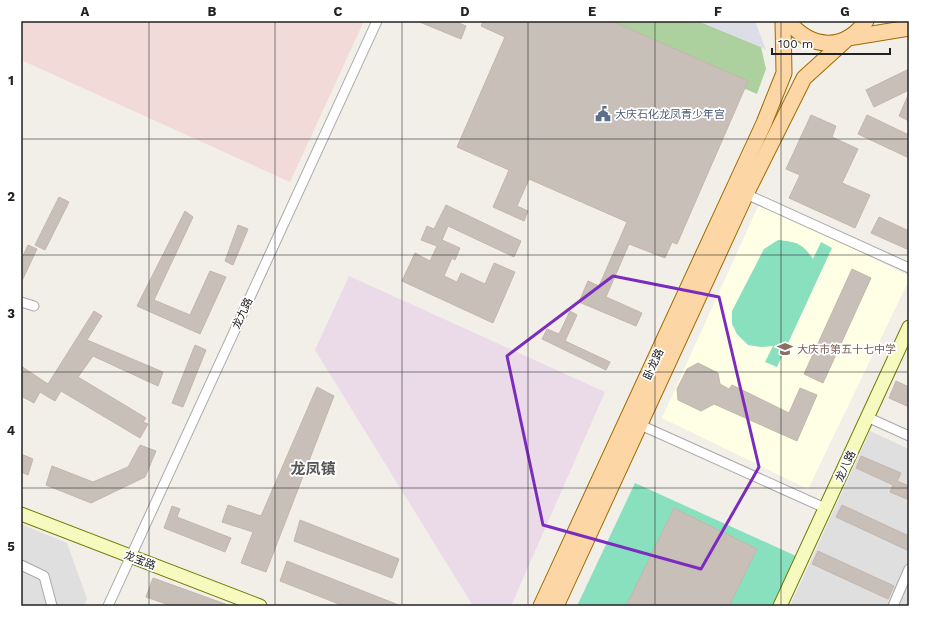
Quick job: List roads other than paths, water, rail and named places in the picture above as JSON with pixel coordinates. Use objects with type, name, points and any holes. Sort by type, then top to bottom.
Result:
[{"type":"main road","name":"卧龙路","points":[[556,606],[633,422],[764,123],[784,73],[783,21]]},
{"type":"main road","points":[[788,21],[797,32],[808,39],[828,43],[848,38],[909,28]]},
{"type":"main road","name":"卧龙路","points":[[541,606],[778,127],[804,78],[848,38],[860,30],[866,21]]},
{"type":"street","name":"龙九路","points":[[108,606],[377,21]]},
{"type":"street","points":[[746,194],[909,268]]},
{"type":"street","points":[[21,302],[34,306]]},
{"type":"street","name":"龙八路","points":[[780,606],[909,327]]},
{"type":"street","points":[[867,417],[909,436]]},
{"type":"street","points":[[633,422],[825,508]]},
{"type":"street","name":"龙宝路","points":[[21,514],[260,606]]},
{"type":"street","points":[[21,565],[44,576],[52,606]]},
{"type":"street","points":[[893,606],[909,569]]},
{"type":"place","name":"大庆石化龙凤青少年宫","points":[[603,114]]},
{"type":"place","name":"大庆市第五十七中学","points":[[785,349]]},
{"type":"district","name":"龙凤镇","points":[[313,469]]}]
